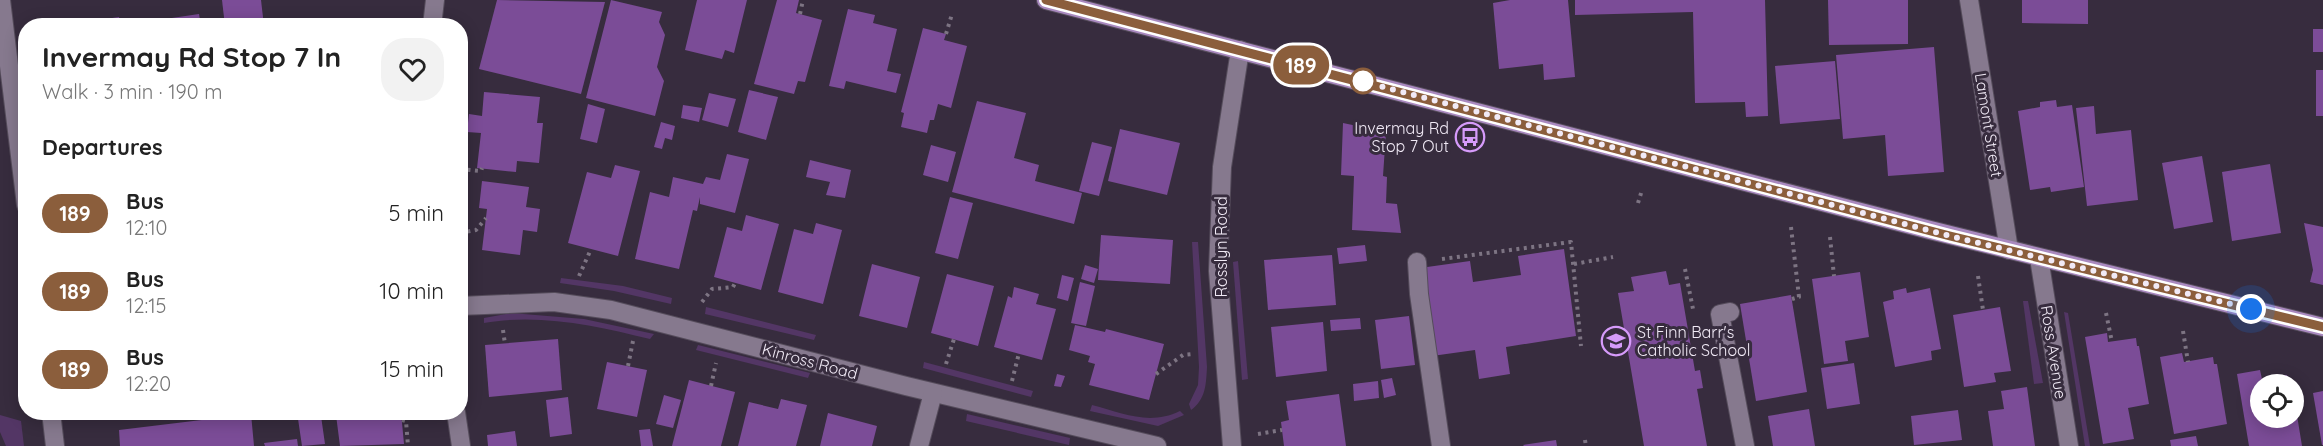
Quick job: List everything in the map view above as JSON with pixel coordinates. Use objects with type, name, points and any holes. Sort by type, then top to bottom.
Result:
[{"type":"main road","points":[[1046,0],[2039,258],[2323,327]]},
{"type":"street","points":[[1,0],[18,140]]},
{"type":"street","points":[[433,18],[435,0]]},
{"type":"street","name":"Lamont Street","points":[[1969,0],[2009,250]]},
{"type":"street","name":"Rosslyn Road","points":[[1232,446],[1218,271],[1222,167],[1240,50]]},
{"type":"street","name":"Ross Avenue","points":[[2039,258],[2069,446]]},
{"type":"street","points":[[1417,262],[1419,294],[1441,446]]},
{"type":"street","name":"Kinross Road","points":[[468,306],[554,302],[611,310],[933,393],[1157,446]]},
{"type":"street","points":[[1730,312],[1720,314],[1745,446]]},
{"type":"street","points":[[919,446],[933,393]]},
{"type":"street","points":[[52,420],[55,446]]},
{"type":"street","points":[[457,420],[461,446]]},
{"type":"path","points":[[800,14],[803,0]]},
{"type":"path","points":[[946,34],[951,14]]},
{"type":"path","points":[[468,170],[481,171],[482,168]]},
{"type":"path","points":[[1638,203],[1642,190]]},
{"type":"path","points":[[468,232],[476,230],[486,218]]},
{"type":"path","points":[[1791,227],[1799,297],[1792,299]]},
{"type":"path","points":[[1830,237],[1834,276]]},
{"type":"path","points":[[1417,262],[1571,242],[1581,346]]},
{"type":"path","points":[[579,276],[591,249]]},
{"type":"path","points":[[1574,264],[1613,257]]},
{"type":"path","points":[[1978,276],[1983,310]]},
{"type":"path","points":[[702,302],[712,289],[734,287],[735,283]]},
{"type":"path","points":[[2106,313],[2112,342]]},
{"type":"path","points":[[503,326],[505,344]]},
{"type":"path","points":[[2183,331],[2188,362]]},
{"type":"path","points":[[946,364],[954,339]]},
{"type":"path","points":[[628,366],[634,340]]},
{"type":"path","points":[[1012,381],[1018,353]]},
{"type":"path","points":[[1156,374],[1183,355],[1194,354]]},
{"type":"path","points":[[711,386],[717,359]]},
{"type":"path","points":[[402,420],[406,421],[408,446]]},
{"type":"path","points":[[1258,434],[1282,430]]},
{"type":"path","points":[[1585,440],[1586,446]]},
{"type":"shaded area","points":[[1192,242],[1198,242],[1207,367],[1202,396],[1191,410],[1189,404],[1198,385],[1199,367]]},
{"type":"shaded area","points":[[1238,261],[1248,379],[1242,380],[1233,262]]},
{"type":"shaded area","points":[[561,278],[623,286],[672,298],[671,304],[614,291],[560,283]]},
{"type":"shaded area","points":[[2023,301],[2028,301],[2043,383],[2034,384]]},
{"type":"shaded area","points":[[706,307],[816,335],[814,340],[705,314]]},
{"type":"shaded area","points":[[2064,312],[2068,313],[2090,446],[2085,446]]},
{"type":"shaded area","points":[[511,313],[584,319],[654,334],[650,339],[568,322],[547,320],[505,320],[484,323],[484,318]]},
{"type":"shaded area","points":[[698,345],[810,373],[808,378],[696,350]]},
{"type":"shaded area","points":[[924,362],[1033,391],[1031,397],[923,368]]},
{"type":"shaded area","points":[[1092,405],[1136,417],[1158,418],[1180,411],[1184,415],[1158,426],[1090,411]]},
{"type":"shaded area","points":[[967,414],[1070,438],[1069,445],[966,421]]},
{"type":"shaded area","points":[[0,415],[21,421],[24,446],[6,446],[0,432]]},
{"type":"building","points":[[222,0],[261,0],[263,18],[224,18]]},
{"type":"building","points":[[497,0],[605,2],[581,94],[479,69]]},
{"type":"building","points":[[611,0],[662,12],[659,22],[665,35],[657,67],[664,81],[655,116],[586,98]]},
{"type":"building","points":[[697,0],[747,0],[734,53],[725,50],[722,59],[685,50]]},
{"type":"building","points":[[777,0],[799,0],[796,13],[822,20],[805,82],[798,81],[794,94],[754,84]]},
{"type":"building","points":[[1510,0],[1568,0],[1575,77],[1544,80],[1543,64],[1499,69],[1493,3]]},
{"type":"building","points":[[1575,0],[1765,0],[1768,116],[1746,117],[1745,102],[1695,103],[1693,12],[1575,15]]},
{"type":"building","points":[[1828,0],[1908,0],[1908,44],[1829,45]]},
{"type":"building","points":[[2022,0],[2088,0],[2088,24],[2022,23]]},
{"type":"building","points":[[848,9],[875,15],[873,23],[897,29],[887,71],[901,74],[896,93],[846,81],[844,89],[829,86]]},
{"type":"building","points":[[199,14],[200,18],[172,18]]},
{"type":"building","points":[[923,28],[946,34],[944,40],[967,46],[951,108],[938,104],[934,120],[930,120],[927,133],[901,127],[904,113],[901,112]]},
{"type":"building","points":[[2313,29],[2323,29],[2323,52],[2313,52]]},
{"type":"building","points":[[1934,47],[1944,172],[1888,176],[1885,135],[1843,139],[1836,55]]},
{"type":"building","points":[[1835,61],[1840,119],[1780,124],[1775,66]]},
{"type":"building","points":[[2316,70],[2323,70],[2323,116],[2316,116]]},
{"type":"building","points":[[749,90],[778,97],[766,140],[738,132]]},
{"type":"building","points":[[484,92],[540,97],[537,123],[543,123],[539,163],[517,161],[516,172],[477,168],[481,133],[468,132],[468,123],[469,114],[482,116]]},
{"type":"building","points":[[709,93],[736,99],[728,127],[702,120]]},
{"type":"building","points":[[2056,100],[2057,107],[2072,105],[2084,187],[2051,192],[2050,187],[2030,190],[2018,111],[2040,107],[2040,102]]},
{"type":"building","points":[[977,101],[1026,113],[1014,158],[1039,165],[1035,181],[1082,193],[1074,224],[952,192]]},
{"type":"building","points":[[588,104],[605,109],[597,143],[580,139]]},
{"type":"building","points":[[683,105],[702,108],[699,122],[681,118]]},
{"type":"building","points":[[2094,106],[2096,134],[2131,130],[2138,200],[2087,206],[2076,108]]},
{"type":"building","points":[[661,122],[675,126],[672,140],[665,138],[662,149],[654,147]]},
{"type":"building","points":[[1343,123],[1386,132],[1383,176],[1387,177],[1386,203],[1397,204],[1401,233],[1352,230],[1354,176],[1341,175]]},
{"type":"building","points":[[1120,129],[1180,143],[1167,195],[1108,181]]},
{"type":"building","points":[[1092,142],[1112,147],[1099,196],[1079,191]]},
{"type":"building","points":[[931,145],[956,152],[948,182],[923,175]]},
{"type":"building","points":[[727,154],[749,159],[735,213],[700,204],[700,197],[697,211],[693,210],[679,269],[635,259],[650,192],[669,197],[673,177],[703,184],[706,177],[720,180]]},
{"type":"building","points":[[2202,156],[2213,222],[2174,229],[2162,163]]},
{"type":"building","points":[[810,160],[851,170],[845,198],[826,195],[830,182],[806,177]]},
{"type":"building","points":[[2270,164],[2281,233],[2232,241],[2222,172]]},
{"type":"building","points":[[615,165],[640,171],[618,256],[568,243],[587,172],[611,178]]},
{"type":"building","points":[[482,181],[529,187],[526,207],[540,209],[537,232],[523,230],[520,255],[482,250],[487,209],[479,208]]},
{"type":"building","points":[[950,197],[973,203],[958,259],[935,253]]},
{"type":"building","points":[[746,215],[779,224],[761,290],[714,277],[727,227],[742,231]]},
{"type":"building","points":[[816,223],[842,230],[823,304],[778,292],[794,229],[813,234]]},
{"type":"building","points":[[2304,223],[2323,227],[2323,285],[2310,282],[2313,270]]},
{"type":"building","points":[[1101,235],[1173,240],[1170,284],[1098,280]]},
{"type":"building","points":[[1365,245],[1367,261],[1339,264],[1337,248]]},
{"type":"building","points":[[1564,249],[1576,336],[1506,347],[1510,374],[1479,379],[1475,350],[1432,356],[1420,268],[1470,261],[1473,282],[1521,275],[1518,256]]},
{"type":"building","points":[[1332,255],[1336,305],[1268,310],[1264,260]]},
{"type":"building","points":[[872,264],[920,277],[907,328],[859,316]]},
{"type":"building","points":[[1085,265],[1098,269],[1094,283],[1081,279]]},
{"type":"building","points":[[1666,271],[1669,285],[1680,283],[1695,371],[1700,370],[1703,388],[1697,389],[1707,446],[1644,446],[1618,293],[1634,291],[1631,277]]},
{"type":"building","points":[[1860,272],[1869,337],[1845,341],[1848,361],[1824,364],[1812,279]]},
{"type":"building","points":[[947,274],[994,286],[978,346],[931,333]]},
{"type":"building","points":[[1062,275],[1074,278],[1068,301],[1057,298]]},
{"type":"building","points":[[1080,282],[1095,286],[1086,326],[1071,323]]},
{"type":"building","points":[[1014,287],[1039,294],[1036,304],[1056,309],[1042,360],[994,347],[1008,296],[1012,298]]},
{"type":"building","points":[[1906,288],[1907,293],[1930,288],[1941,349],[1931,351],[1932,360],[1895,367],[1883,302],[1894,299],[1893,291]]},
{"type":"building","points":[[1791,295],[1807,392],[1756,401],[1740,304]]},
{"type":"building","points":[[2000,307],[2011,371],[1994,373],[1996,382],[1964,387],[1953,315]]},
{"type":"building","points":[[1409,316],[1415,365],[1381,369],[1375,320]]},
{"type":"building","points":[[1360,318],[1361,329],[1331,331],[1330,320]]},
{"type":"building","points":[[1323,322],[1327,371],[1276,377],[1271,327]]},
{"type":"building","points":[[1075,325],[1105,332],[1106,329],[1164,344],[1149,400],[1089,385],[1095,364],[1088,362],[1090,356],[1069,350]]},
{"type":"building","points":[[2107,333],[2108,342],[2136,338],[2149,404],[2128,408],[2134,439],[2103,444],[2085,337]]},
{"type":"building","points":[[558,339],[562,390],[489,397],[485,345]]},
{"type":"building","points":[[2182,353],[2184,362],[2213,357],[2214,364],[2217,364],[2227,424],[2174,434],[2160,357]]},
{"type":"building","points":[[607,362],[647,370],[637,417],[597,409]]},
{"type":"building","points":[[1854,363],[1860,404],[1827,409],[1821,368]]},
{"type":"building","points":[[2260,370],[2261,374],[2250,374],[2250,428],[2299,428],[2302,446],[2249,446],[2237,374]]},
{"type":"building","points":[[1057,374],[1065,376],[1061,387],[1054,386]]},
{"type":"building","points":[[1392,378],[1396,395],[1384,398],[1381,380]]},
{"type":"building","points":[[689,380],[735,392],[721,446],[672,446]]},
{"type":"building","points":[[1378,381],[1379,398],[1354,401],[1353,384]]},
{"type":"building","points":[[2027,387],[2035,446],[1993,446],[1988,411],[2004,409],[2001,391]]},
{"type":"building","points":[[2323,391],[2323,445],[2322,445],[2313,393]]},
{"type":"building","points":[[1339,394],[1346,446],[1284,446],[1281,422],[1289,420],[1286,401]]},
{"type":"building","points":[[664,395],[681,400],[673,428],[656,424]]},
{"type":"building","points":[[568,397],[572,434],[550,437],[546,400]]},
{"type":"building","points":[[781,399],[807,405],[796,446],[738,446],[749,402],[778,409]]},
{"type":"building","points":[[1809,409],[1815,446],[1773,446],[1768,416]]},
{"type":"building","points":[[1958,410],[1962,440],[1914,445],[1911,416]]},
{"type":"building","points":[[828,413],[877,426],[872,446],[820,446]]},
{"type":"building","points":[[202,420],[252,420],[254,446],[120,446],[119,430]]},
{"type":"building","points":[[298,420],[322,420],[325,444],[302,446]]},
{"type":"building","points":[[337,420],[402,420],[404,444],[340,446]]},
{"type":"building","points":[[650,429],[653,446],[641,446],[639,430]]},
{"type":"building","points":[[515,431],[517,446],[488,446],[487,435]]},
{"type":"building","points":[[2196,436],[2198,446],[2171,446],[2170,440]]},
{"type":"building","points":[[297,439],[298,446],[265,446],[264,443]]},
{"type":"building","points":[[1556,440],[1557,446],[1523,445]]},
{"type":"bus line","name":"189","points":[[1046,0],[1950,236],[2323,327]]},
{"type":"place","name":"Invermay Rd Stop 7 Out","points":[[1470,137]]},
{"type":"place","name":"St Finn Barr's Catholic School","points":[[1616,341]]},
{"type":"route","points":[[1363,81],[1357,80],[1950,236],[2251,309]]}]
